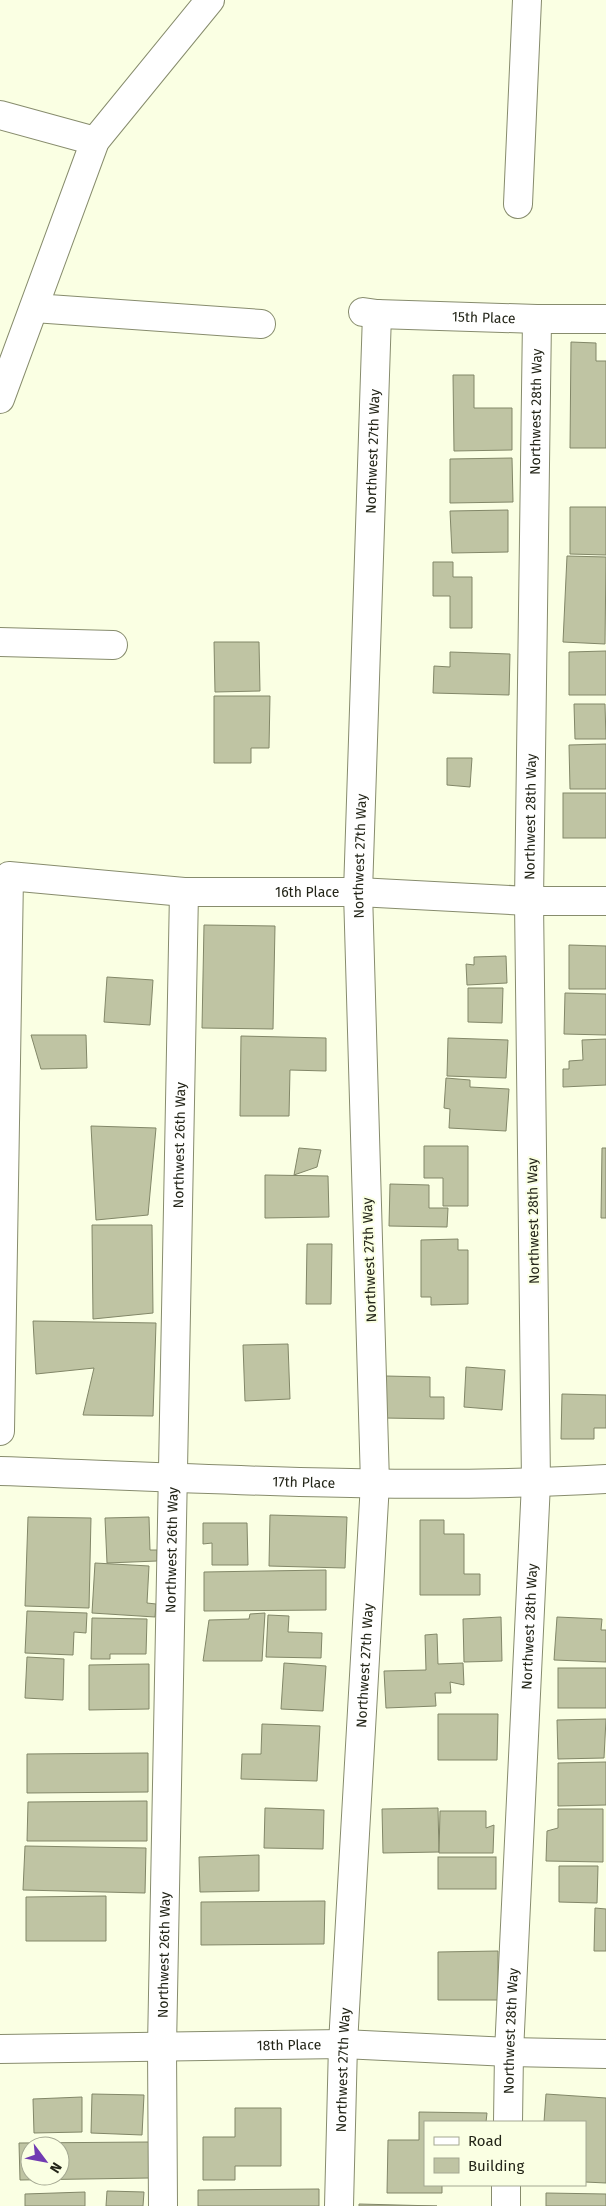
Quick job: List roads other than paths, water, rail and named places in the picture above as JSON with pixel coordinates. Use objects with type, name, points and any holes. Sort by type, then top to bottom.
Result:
[{"type":"street","points":[[0,399],[95,141],[210,0]]},
{"type":"street","points":[[518,204],[526,0]]},
{"type":"street","points":[[0,115],[95,141]]},
{"type":"street","points":[[34,308],[261,324]]},
{"type":"street","name":"15th Place","points":[[370,313],[537,319],[606,319]]},
{"type":"street","name":"Northwest 27th Way","points":[[339,2206],[343,2044],[375,1483],[358,892],[370,313]]},
{"type":"street","name":"Northwest 28th Way","points":[[508,2121],[509,2052],[536,1483],[529,900],[537,319]]},
{"type":"street","points":[[0,642],[112,645]]},
{"type":"street","name":"16th Place","points":[[0,1431],[9,876],[184,892],[358,892],[529,900],[606,901]]},
{"type":"street","name":"Northwest 26th Way","points":[[163,2206],[162,2047],[184,892]]},
{"type":"street","name":"17th Place","points":[[0,1472],[375,1483],[536,1483],[606,1479]]},
{"type":"street","name":"18th Place","points":[[0,2049],[343,2044],[509,2052],[606,2054]]},
{"type":"street","points":[[506,2186],[506,2206]]}]
